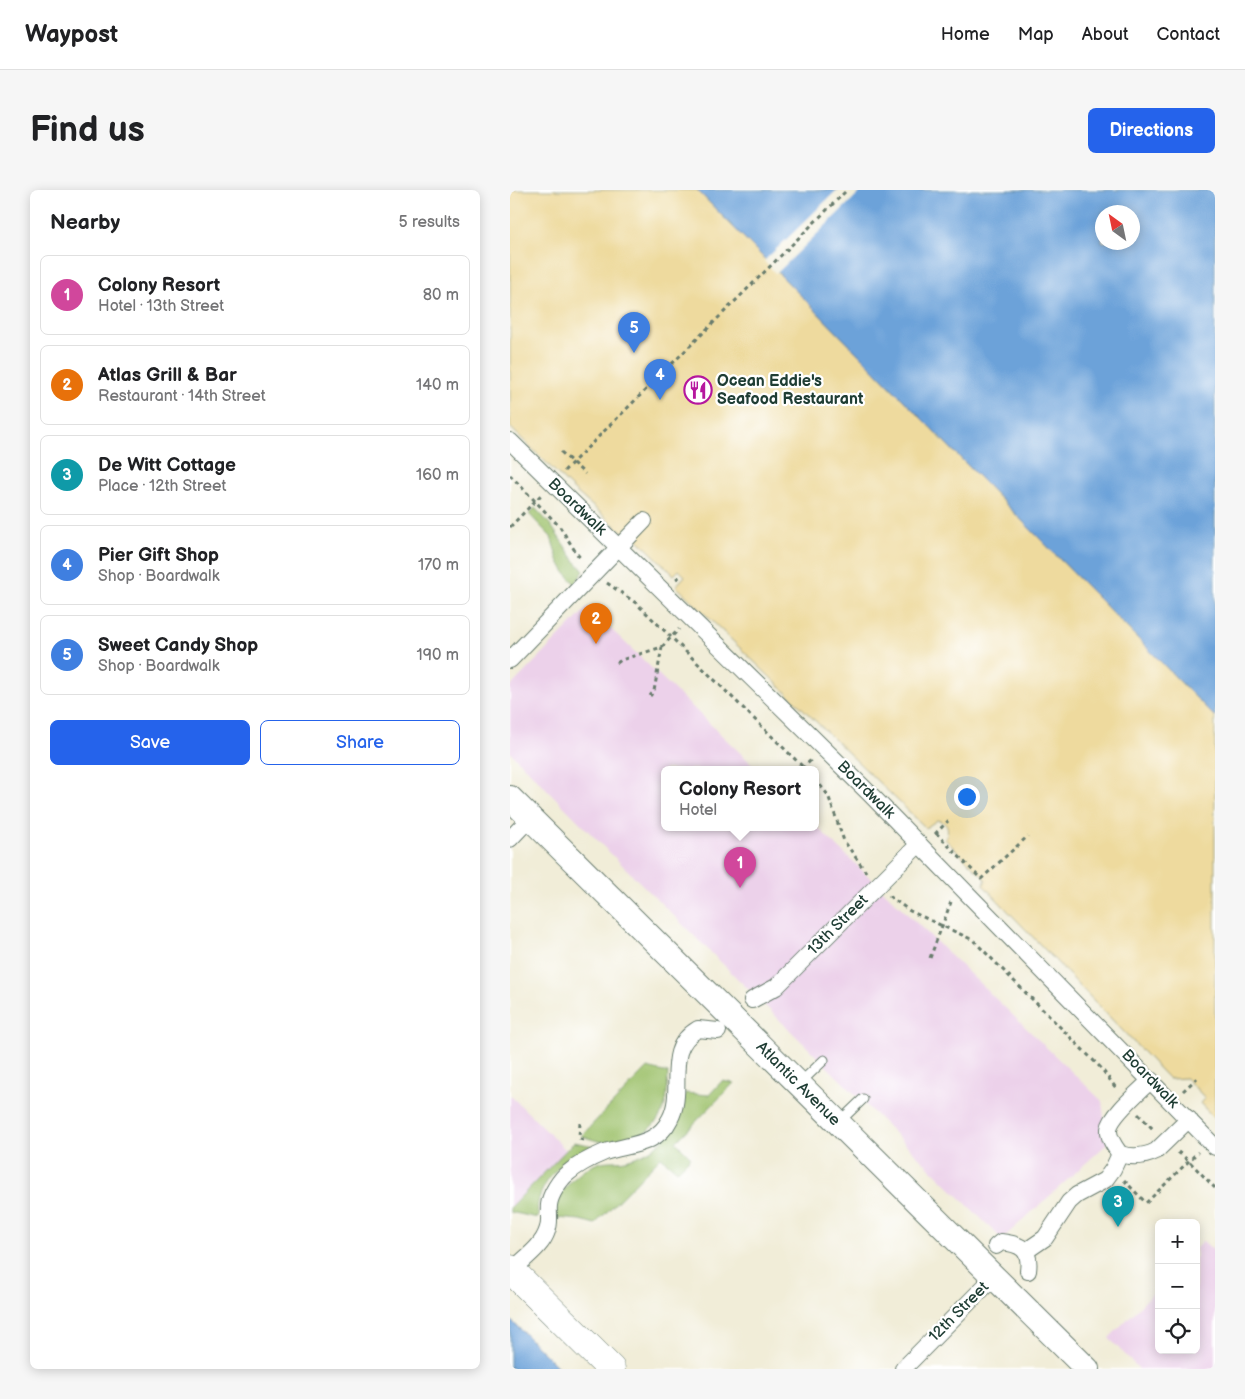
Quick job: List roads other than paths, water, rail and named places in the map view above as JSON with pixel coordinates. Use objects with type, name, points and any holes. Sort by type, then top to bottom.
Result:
[{"type":"highway","points":[[511,1270],[611,1369]]},
{"type":"main road","name":"Atlantic Avenue","points":[[510,798],[1087,1369]]},
{"type":"street","name":"Boardwalk","points":[[510,441],[919,844],[1212,1144]]},
{"type":"street","points":[[510,660],[644,522]]},
{"type":"street","points":[[510,839],[530,818]]},
{"type":"street","name":"13th Street","points":[[752,1000],[776,988],[919,844]]},
{"type":"street","points":[[511,1270],[544,1239],[550,1222],[550,1199],[567,1173],[599,1155],[642,1143],[660,1133],[670,1120],[676,1102],[676,1061],[680,1046],[684,1040],[698,1029],[718,1031]]},
{"type":"street","points":[[1117,1162],[1110,1137],[1109,1128],[1112,1119],[1151,1080]]},
{"type":"street","points":[[1026,1251],[1045,1238],[1069,1202],[1102,1183],[1109,1176],[1117,1162],[1129,1157],[1139,1157],[1156,1151],[1189,1119]]},
{"type":"street","points":[[996,1246],[1001,1242],[1012,1243],[1026,1251],[1028,1271]]},
{"type":"street","name":"12th Street","points":[[903,1369],[994,1277]]},
{"type":"lane","points":[[799,1084],[824,1060]]},
{"type":"lane","points":[[838,1123],[863,1099]]},
{"type":"water","points":[[697,190],[1215,190],[1215,717]]},
{"type":"water","points":[[510,1319],[560,1369],[510,1369]]},
{"type":"place","name":"Sweet Candy Shop","points":[[634,353]]},
{"type":"place","name":"Ocean Eddie's Seafood Restaurant","points":[[698,390]]},
{"type":"place","name":"Pier Gift Shop","points":[[660,400]]},
{"type":"place","name":"Atlas Grill & Bar","points":[[596,644]]},
{"type":"place","name":"Colony Resort","points":[[740,888]]},
{"type":"place","name":"De Witt Cottage","points":[[1118,1227]]}]
